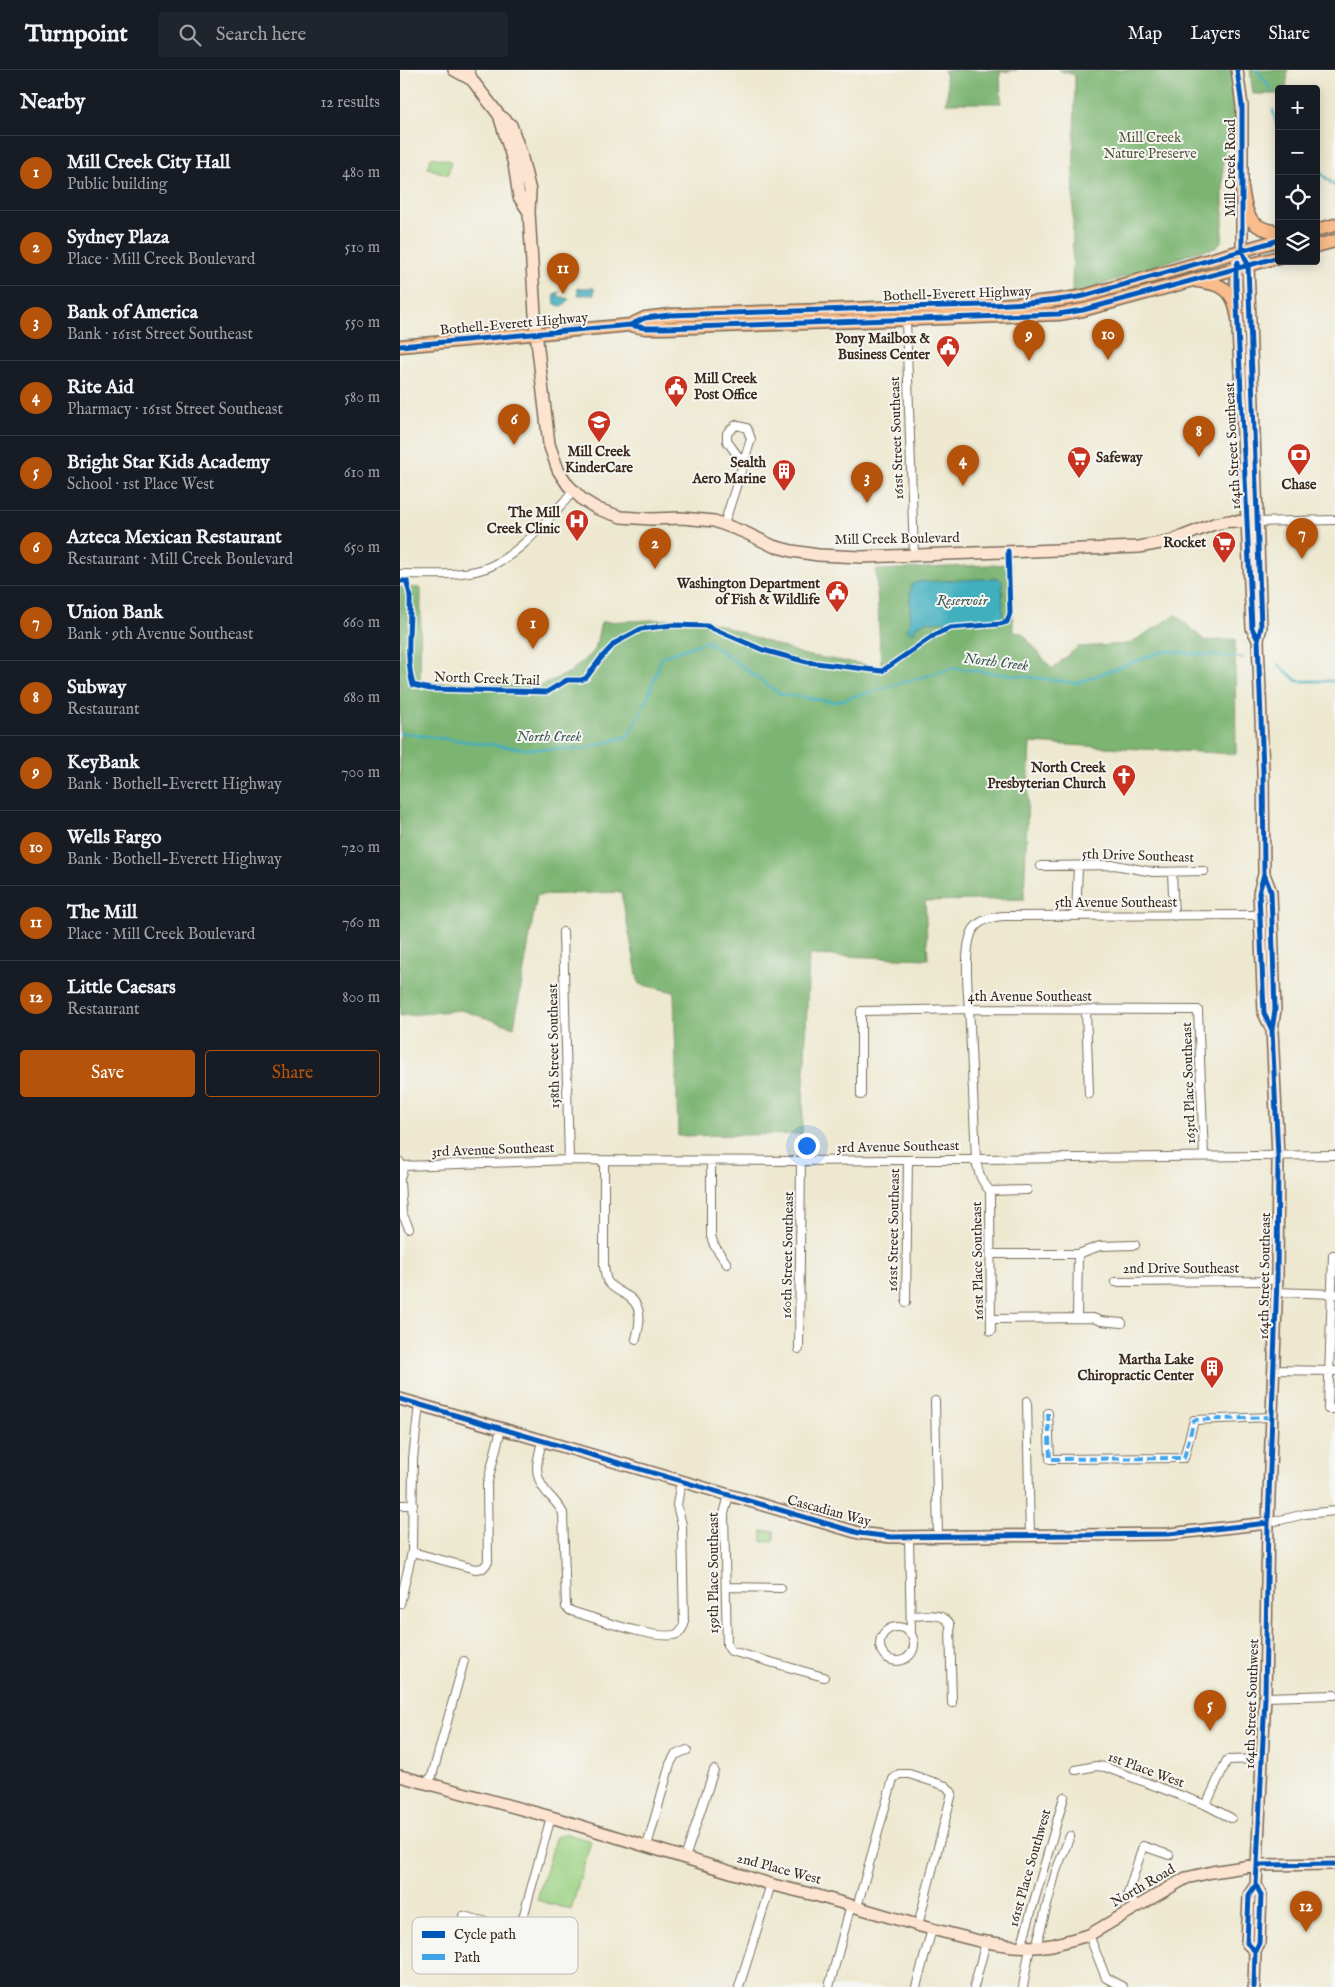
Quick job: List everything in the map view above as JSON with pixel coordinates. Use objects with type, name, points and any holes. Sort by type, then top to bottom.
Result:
[{"type":"main road","points":[[1242,187],[1245,206],[1251,221],[1259,229],[1275,231]]},
{"type":"main road","points":[[1320,229],[1335,225]]},
{"type":"main road","name":"Bothell-Everett Highway","points":[[630,325],[645,318],[670,315],[910,314],[954,311],[975,306],[1044,303],[1084,296],[1275,241]]},
{"type":"main road","points":[[1320,245],[1335,241]]},
{"type":"main road","name":"Bothell-Everett Highway","points":[[400,346],[536,332],[630,325],[645,328],[666,328],[845,321],[904,314],[1059,314],[1083,310],[1275,258]]},
{"type":"main road","points":[[1190,280],[1217,284],[1222,287],[1232,296],[1237,314]]},
{"type":"street","name":"Mill Creek Boulevard","points":[[454,70],[470,75],[499,116],[510,125],[521,154],[530,191],[529,212],[536,332],[551,453],[558,470],[573,492],[589,504],[621,517],[703,519],[724,524],[773,546],[799,552],[845,557],[1139,547],[1171,541],[1221,522],[1253,522]]},
{"type":"street","name":"Mill Creek Road","points":[[1237,70],[1242,106],[1242,266]]},
{"type":"street","name":"164th Street Southeast","points":[[1242,266],[1237,314],[1261,627],[1258,640],[1263,771],[1264,874],[1259,892],[1264,1012],[1272,1030]]},
{"type":"street","name":"164th Street Southeast","points":[[1242,266],[1253,522]]},
{"type":"street","name":"161st Street Southeast","points":[[904,314],[914,555]]},
{"type":"street","points":[[724,524],[743,463],[751,435],[744,426],[736,425],[727,433],[727,442],[743,463]]},
{"type":"street","points":[[400,574],[452,574],[490,567],[518,550],[573,492]]},
{"type":"street","points":[[1253,522],[1335,520]]},
{"type":"street","name":"5th Drive Southeast","points":[[1041,866],[1115,865],[1153,872],[1204,871]]},
{"type":"street","points":[[1076,916],[1078,867]]},
{"type":"street","points":[[1172,872],[1174,916]]},
{"type":"street","name":"164th Street Southeast","points":[[1264,874],[1271,892],[1276,1010],[1272,1030],[1278,1156],[1277,1280],[1268,1523]]},
{"type":"street","name":"5th Avenue Southeast","points":[[974,928],[992,917],[1260,916]]},
{"type":"street","name":"161st Place Southeast","points":[[974,928],[969,940],[968,956],[969,1009],[976,1159],[982,1183],[990,1191],[991,1331]]},
{"type":"street","name":"158th Street Southeast","points":[[563,932],[569,1160]]},
{"type":"street","name":"4th Avenue Southeast","points":[[861,1096],[861,1011],[969,1009],[1198,1010]]},
{"type":"street","points":[[1086,1010],[1090,1094]]},
{"type":"street","name":"163rd Place Southeast","points":[[1198,1010],[1204,1156]]},
{"type":"street","name":"3rd Avenue Southeast","points":[[401,1164],[569,1160],[711,1162],[1335,1155]]},
{"type":"street","points":[[604,1160],[604,1266],[606,1277],[611,1286],[634,1299],[638,1305],[640,1315],[636,1339]]},
{"type":"street","name":"161st Street Southeast","points":[[906,1302],[908,1160]]},
{"type":"street","name":"160th Street Southeast","points":[[799,1349],[801,1161]]},
{"type":"street","points":[[711,1162],[711,1236],[714,1245],[727,1264]]},
{"type":"street","points":[[401,1164],[403,1172],[400,1180],[402,1213],[409,1228]]},
{"type":"street","name":"161st Place Southeast","points":[[990,1191],[1027,1190]]},
{"type":"street","points":[[991,1254],[1078,1254],[1100,1246],[1135,1245]]},
{"type":"street","points":[[1077,1318],[1078,1254]]},
{"type":"street","points":[[1331,1409],[1334,1255]]},
{"type":"street","name":"2nd Drive Southeast","points":[[1115,1282],[1277,1280]]},
{"type":"street","points":[[1276,1292],[1333,1294]]},
{"type":"street","points":[[991,1319],[1093,1318],[1101,1321],[1122,1323]]},
{"type":"street","points":[[1274,1370],[1332,1371]]},
{"type":"street","name":"Cascadian Way","points":[[400,1399],[681,1482],[859,1532],[891,1537],[1168,1534],[1268,1523]]},
{"type":"street","points":[[935,1401],[938,1537]]},
{"type":"street","points":[[1028,1401],[1030,1536]]},
{"type":"street","points":[[400,1604],[412,1552],[413,1459],[419,1404]]},
{"type":"street","points":[[1048,1413],[1050,1459],[1184,1458],[1194,1420],[1272,1417]]},
{"type":"street","points":[[412,1552],[475,1569],[483,1568],[488,1562],[487,1485],[501,1430]]},
{"type":"street","points":[[542,1442],[537,1475],[541,1486],[559,1506],[562,1513],[566,1607],[571,1611],[649,1634],[674,1635],[680,1631],[684,1622],[682,1525],[676,1505],[681,1482]]},
{"type":"street","name":"159th Place Southeast","points":[[729,1495],[724,1514],[727,1645],[731,1651],[824,1677]]},
{"type":"street","points":[[400,1505],[412,1505]]},
{"type":"street","points":[[1268,1523],[1305,1514],[1335,1511]]},
{"type":"street","name":"164th Street Southwest","points":[[1254,1987],[1255,1950],[1259,1943],[1261,1895],[1256,1885],[1265,1697],[1268,1523]]},
{"type":"street","points":[[910,1537],[911,1634],[914,1649],[905,1659],[892,1660],[882,1651],[881,1638],[890,1628],[903,1627],[911,1634]]},
{"type":"street","points":[[726,1587],[781,1588]]},
{"type":"street","points":[[911,1616],[941,1616],[946,1618],[950,1624],[952,1703]]},
{"type":"street","points":[[426,1783],[432,1776],[464,1661]]},
{"type":"street","points":[[1265,1697],[1335,1695]]},
{"type":"street","points":[[647,1846],[670,1764],[675,1755],[687,1750]]},
{"type":"street","points":[[1206,1805],[1227,1760],[1262,1759]]},
{"type":"street","name":"1st Place West","points":[[1076,1770],[1096,1766],[1105,1767],[1206,1805],[1231,1818]]},
{"type":"street","points":[[685,1858],[714,1770]]},
{"type":"street","points":[[829,1987],[893,1779],[899,1774],[909,1774],[946,1786],[952,1794],[918,1925]]},
{"type":"street","name":"2nd Place West","points":[[400,1776],[551,1817],[771,1884],[932,1929],[986,1942],[1029,1947],[1067,1942],[1089,1935]]},
{"type":"street","name":"161st Place Southwest","points":[[1029,1947],[1064,1797]]},
{"type":"street","points":[[522,1917],[551,1817]]},
{"type":"street","points":[[1023,1987],[1029,1947],[1070,1836]]},
{"type":"street","points":[[1136,1907],[1128,1893],[1143,1846],[1169,1855]]},
{"type":"street","name":"North Road","points":[[1089,1935],[1186,1878],[1212,1872],[1257,1866],[1335,1864]]},
{"type":"street","points":[[740,1987],[771,1884]]},
{"type":"street","points":[[916,1987],[932,1929]]},
{"type":"street","points":[[1089,1935],[1106,1978],[1103,1987]]},
{"type":"street","points":[[974,1987],[986,1942]]},
{"type":"street","points":[[1106,1978],[1123,1987]]},
{"type":"green space","points":[[944,70],[1017,70],[1000,72],[1001,103],[946,103],[948,88]]},
{"type":"green space","name":"Mill Creek Nature Preserve","points":[[1059,70],[1237,70],[1242,106],[1223,161],[1222,240],[1216,248],[1196,252],[1072,295],[1075,75]]},
{"type":"green space","points":[[1250,70],[1288,70],[1286,85],[1275,85],[1275,94],[1253,94]]},
{"type":"green space","points":[[431,157],[451,161],[448,175],[428,168]]},
{"type":"green space","points":[[1011,564],[1013,632],[1022,633],[1052,669],[1078,647],[1129,644],[1176,615],[1205,641],[1235,639],[1236,754],[1030,743],[1024,899],[925,901],[928,959],[809,955],[802,1134],[678,1136],[674,992],[639,984],[621,892],[537,895],[514,1027],[461,1010],[400,1016],[400,587],[421,588],[420,682],[540,686],[570,672],[595,650],[601,622],[700,618],[805,655],[881,667],[876,570]]},
{"type":"green space","points":[[762,1531],[774,1531],[774,1541],[762,1542]]},
{"type":"green space","points":[[564,1833],[591,1841],[571,1910],[537,1900],[555,1838]]},
{"type":"water","points":[[578,288],[594,288],[594,295],[578,295]]},
{"type":"water","points":[[559,292],[558,296],[569,299],[565,305],[555,304],[554,294]]},
{"type":"water","name":"Reservoir","points":[[999,578],[1002,581],[1003,615],[999,619],[926,622],[918,625],[913,633],[907,630],[910,619],[912,584],[917,582]]},
{"type":"waterway","points":[[1257,70],[1268,84],[1270,91]]},
{"type":"waterway","points":[[1273,110],[1278,130]]},
{"type":"waterway","points":[[1320,173],[1335,186]]},
{"type":"waterway","name":"North Creek","points":[[400,733],[525,749],[583,749],[628,736],[646,702],[662,657],[707,641],[780,694],[835,702],[954,668],[1077,683],[1164,651],[1243,658]]},
{"type":"waterway","name":"North Creek","points":[[1278,664],[1297,681],[1335,681]]},
{"type":"marked path","points":[[1048,1413],[1050,1459],[1184,1458],[1194,1420],[1272,1417]]},
{"type":"cycle path","points":[[1237,70],[1242,106],[1242,250],[1248,265],[1261,627],[1258,640],[1263,771],[1264,874],[1259,893],[1264,1013],[1272,1030]]},
{"type":"cycle path","points":[[630,325],[645,318],[670,315],[993,305],[1061,300],[1084,296],[1275,241]]},
{"type":"cycle path","points":[[400,346],[630,325],[645,328],[666,328],[1059,314],[1083,310],[1275,258]]},
{"type":"cycle path","points":[[1238,262],[1236,285],[1252,628],[1258,640]]},
{"type":"cycle path","name":"North Creek Trail","points":[[400,581],[407,581],[410,595],[409,663],[413,685],[430,689],[547,692],[567,680],[586,678],[615,643],[641,629],[672,625],[707,626],[763,650],[807,662],[882,671],[936,634],[950,628],[1007,622],[1010,613],[1008,551]]},
{"type":"cycle path","points":[[1254,1987],[1255,1951],[1259,1943],[1261,1895],[1256,1885],[1265,1697],[1268,1523],[1277,1279],[1278,1156],[1272,1030],[1275,1010],[1271,892],[1264,874]]},
{"type":"cycle path","points":[[400,1399],[859,1533],[891,1537],[1169,1534],[1268,1523]]},
{"type":"cycle path","points":[[1257,1865],[1335,1864]]},
{"type":"cycle path","points":[[1255,1951],[1247,1943],[1249,1895],[1256,1885]]},
{"type":"place","name":"The Mill","points":[[563,294]]},
{"type":"place","name":"Wells Fargo","points":[[1108,360]]},
{"type":"place","name":"KeyBank","points":[[1029,361]]},
{"type":"place","name":"Pony Mailbox & Business Center","points":[[948,368]]},
{"type":"place","name":"Mill Creek Post Office","points":[[676,408]]},
{"type":"place","name":"Mill Creek KinderCare","points":[[599,443]]},
{"type":"place","name":"Azteca Mexican Restaurant","points":[[514,445]]},
{"type":"place","name":"Subway","points":[[1199,457]]},
{"type":"place","name":"Chase","points":[[1299,476]]},
{"type":"place","name":"Safeway","points":[[1079,479]]},
{"type":"place","name":"Rite Aid","points":[[963,486]]},
{"type":"place","name":"Sealth Aero Marine","points":[[784,492]]},
{"type":"place","name":"Bank of America","points":[[867,503]]},
{"type":"place","name":"The Mill Creek Clinic","points":[[577,542]]},
{"type":"place","name":"Union Bank","points":[[1302,559]]},
{"type":"place","name":"Rocket","points":[[1224,564]]},
{"type":"place","name":"Sydney Plaza","points":[[655,569]]},
{"type":"place","name":"Washington Department of Fish & Wildlife","points":[[837,613]]},
{"type":"place","name":"Mill Creek City Hall","points":[[533,649]]},
{"type":"place","name":"North Creek Presbyterian Church","points":[[1124,797]]},
{"type":"place","name":"Martha Lake Chiropractic Center","points":[[1212,1389]]},
{"type":"place","name":"Bright Star Kids Academy","points":[[1210,1731]]},
{"type":"place","name":"Little Caesars","points":[[1306,1932]]}]
